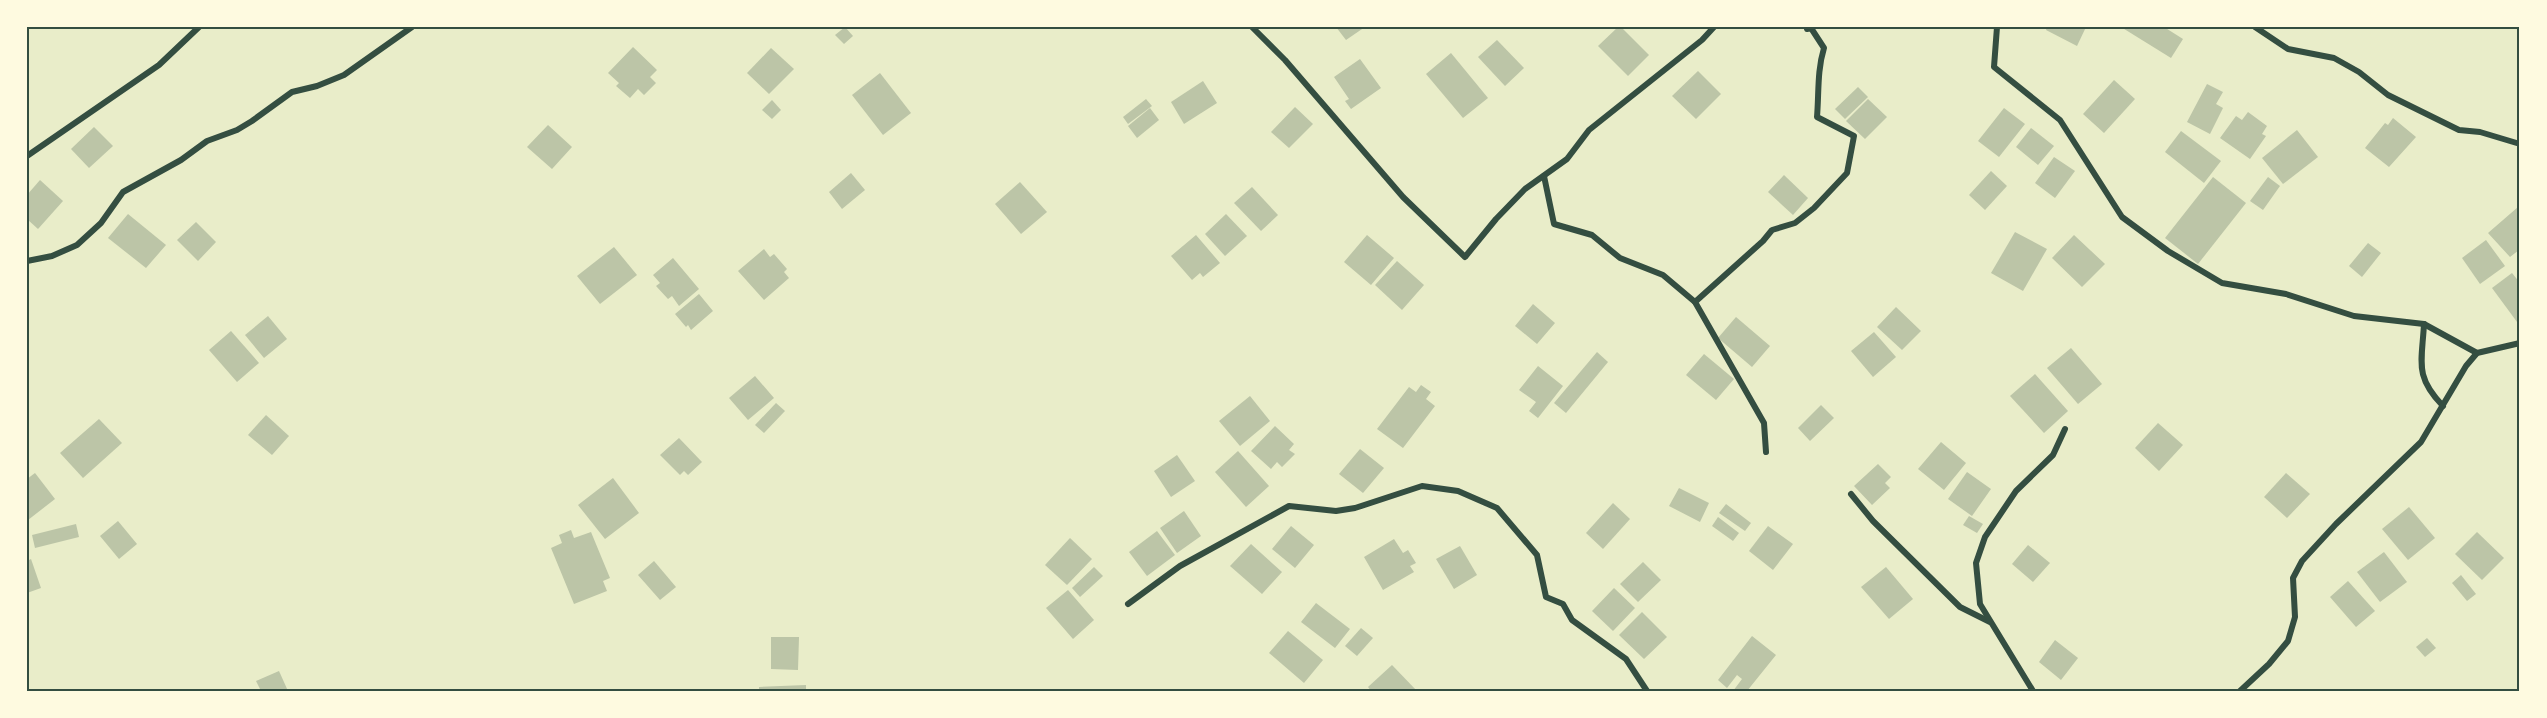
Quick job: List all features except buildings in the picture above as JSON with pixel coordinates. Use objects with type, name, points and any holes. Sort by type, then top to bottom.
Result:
[{"type":"street","points":[[27,156],[159,65],[199,27]]},
{"type":"street","points":[[27,261],[52,256],[77,246],[101,223],[123,192],[181,160],[207,141],[237,130],[292,92],[317,86],[344,75],[412,27]]},
{"type":"street","points":[[1252,27],[1285,60],[1403,197],[1465,257],[1496,219],[1525,189],[1567,159],[1589,130],[1702,40],[1714,27]]},
{"type":"street","points":[[1695,302],[1773,230],[1795,223],[1814,207],[1847,173],[1854,136],[1816,117],[1820,82],[1818,69],[1824,48],[1811,28],[1807,29],[1807,27]]},
{"type":"street","points":[[1997,27],[1995,67],[2060,120],[2098,183],[2122,217],[2168,251],[2222,284],[2286,294],[2354,316],[2424,324],[2477,353]]},
{"type":"street","points":[[2255,27],[2288,49],[2334,58],[2359,72],[2388,95],[2459,130],[2480,132],[2520,144]]},
{"type":"street","points":[[1544,176],[1554,224],[1593,235],[1620,258],[1663,275],[1695,302],[1764,423],[1766,452]]},
{"type":"street","points":[[2424,324],[2421,372],[2428,391],[2443,406]]},
{"type":"street","points":[[2240,691],[2269,664],[2288,641],[2295,617],[2293,578],[2302,561],[2336,524],[2421,442],[2466,366],[2477,353],[2520,343]]},
{"type":"street","points":[[2033,691],[1980,604],[1976,563],[1985,537],[2016,490],[2053,455],[2065,429]]},
{"type":"street","points":[[1128,604],[1180,566],[1289,506],[1336,511],[1355,508],[1422,486],[1458,491],[1497,508],[1537,555],[1546,597],[1563,604],[1572,620],[1626,659],[1647,691]]},
{"type":"street","points":[[1851,495],[1872,520],[1960,607],[1991,622]]}]
